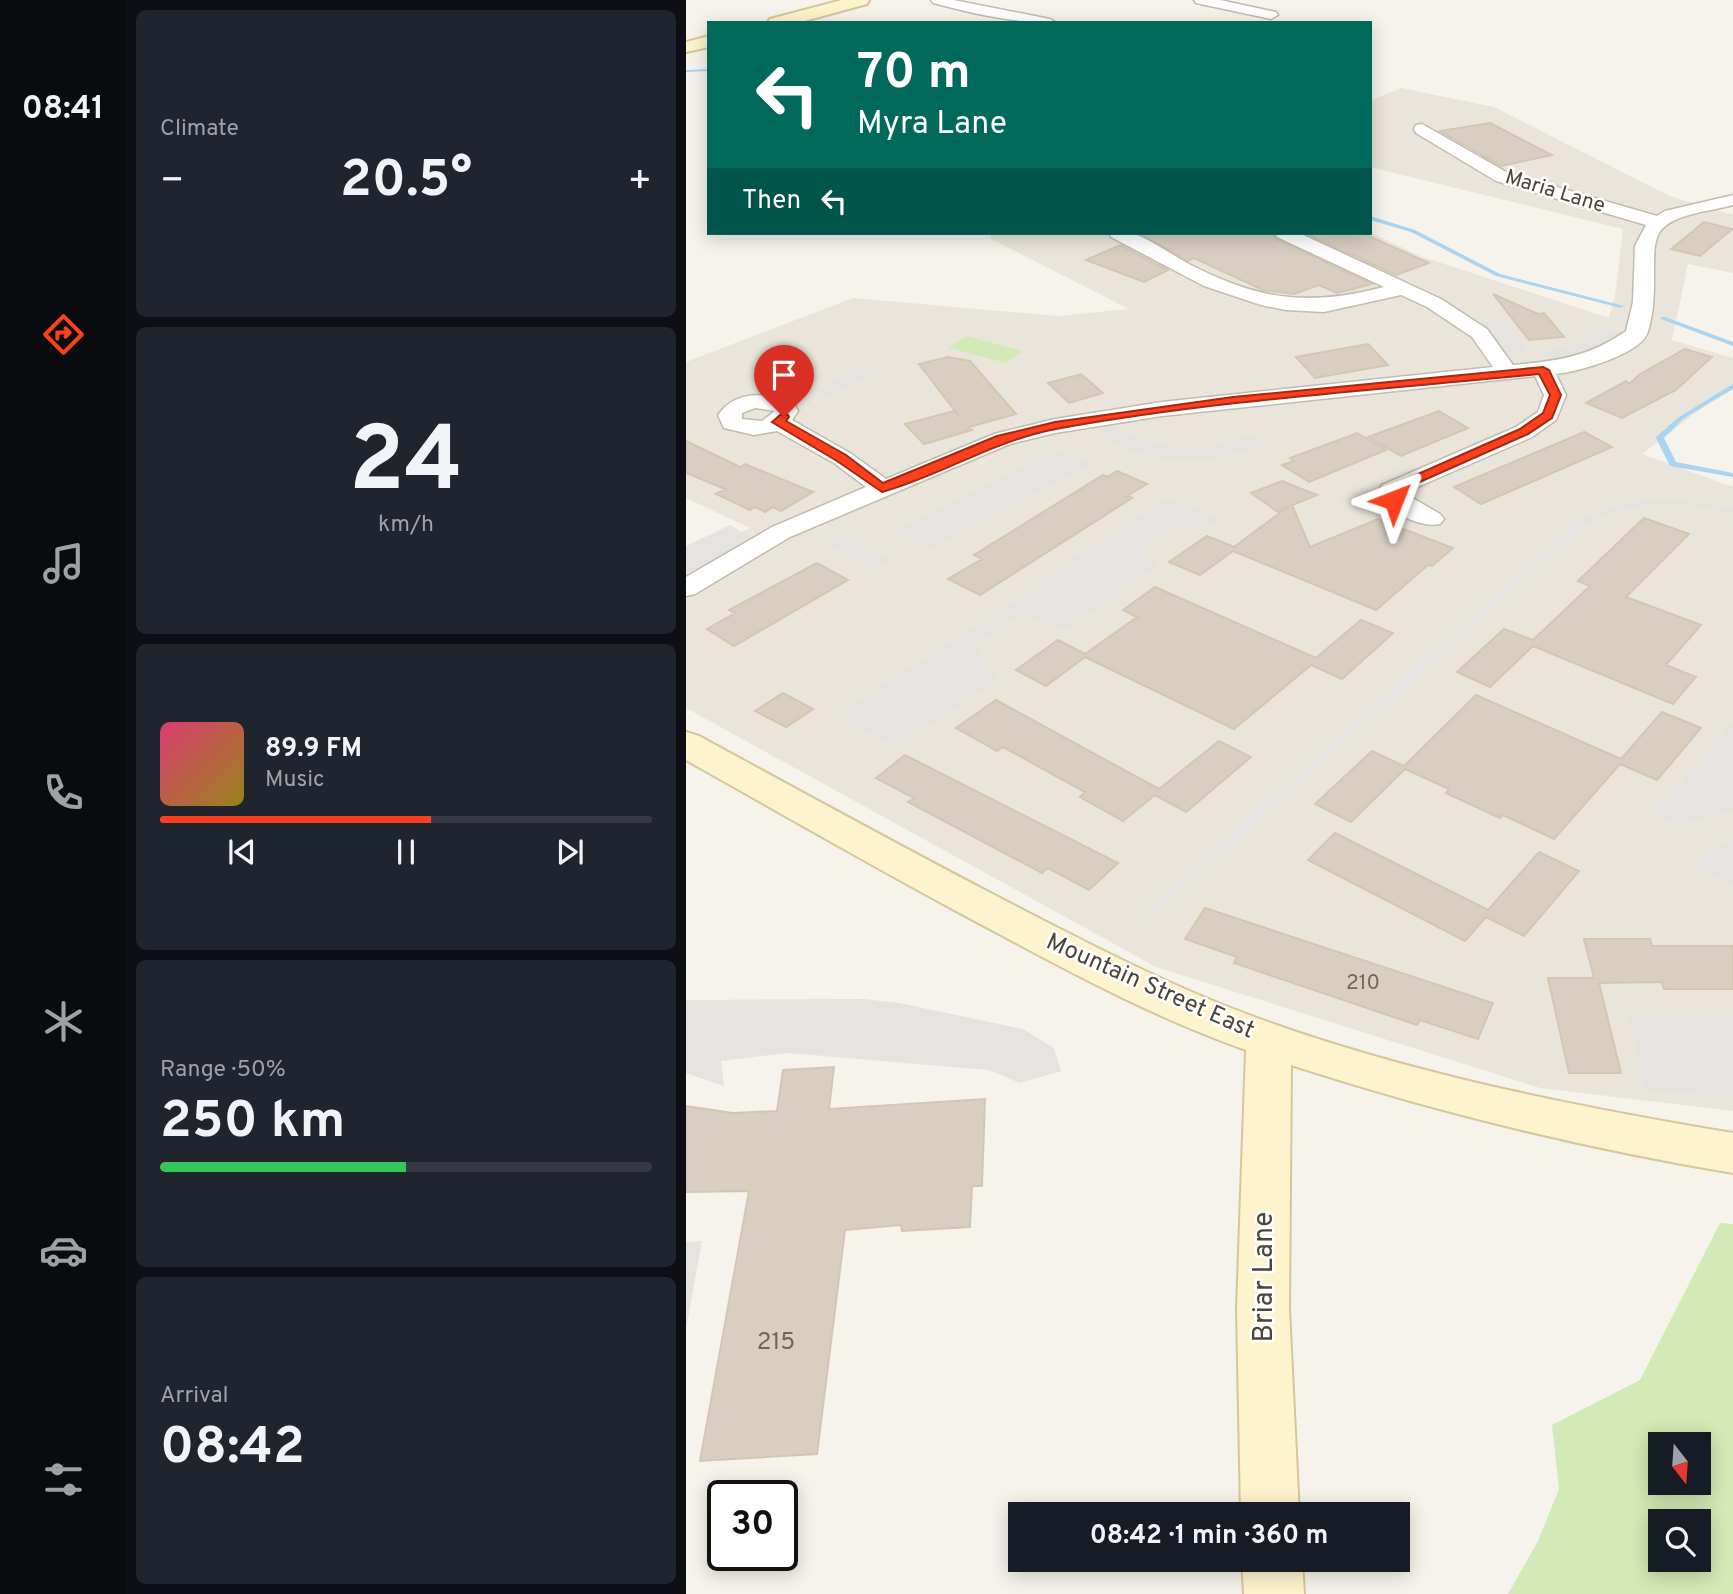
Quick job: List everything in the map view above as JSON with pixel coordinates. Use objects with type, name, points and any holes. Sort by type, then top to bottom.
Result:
[{"type":"main road","points":[[808,0],[824,10]]},
{"type":"main road","points":[[783,21],[861,0]]},
{"type":"main road","points":[[686,47],[707,42]]},
{"type":"main road","name":"Mountain Street East","points":[[686,744],[843,833],[1075,955],[1205,1016],[1269,1040],[1403,1082],[1537,1117],[1642,1139],[1733,1153]]},
{"type":"main road","name":"Briar Lane","points":[[1269,1040],[1263,1309],[1270,1502]]},
{"type":"main road","points":[[1273,1572],[1274,1594]]},
{"type":"street","points":[[938,0],[1035,21]]},
{"type":"street","points":[[1201,0],[1271,15]]},
{"type":"street","name":"Maria Lane","points":[[1422,129],[1502,177],[1665,218]]},
{"type":"street","points":[[686,587],[781,532],[1002,439],[1055,426],[1233,401],[1543,370],[1569,366],[1612,351],[1636,334],[1643,302],[1645,246],[1665,218],[1733,200]]},
{"type":"street","points":[[1122,235],[1231,291],[1272,303],[1314,306],[1351,302],[1402,289]]},
{"type":"street","points":[[1288,235],[1434,303],[1479,332],[1508,374]]},
{"type":"street","points":[[1432,519],[1394,500],[1391,490],[1524,432],[1548,415],[1555,395],[1543,370]]},
{"type":"street","points":[[778,422],[842,458],[882,488]]},
{"type":"shaded area","points":[[1401,88],[1494,107],[1670,196],[1733,215],[1733,273],[1688,264],[1672,340],[1733,358],[1733,384],[1642,454],[1733,487],[1733,1111],[1540,1088],[1156,967],[686,708],[686,557],[750,528],[686,498],[686,362],[853,298],[1058,316],[1129,309],[991,239],[990,235],[1372,233],[1420,256],[1609,318],[1615,296],[1623,229],[1372,167],[1372,100]]},
{"type":"shaded area","points":[[1499,320],[1528,352],[1506,354],[1477,323]]},
{"type":"shaded area","points":[[1597,327],[1620,333],[1597,349],[1550,363],[1541,353],[1580,342]]},
{"type":"shaded area","points":[[861,365],[878,371],[830,397],[814,391]]},
{"type":"shaded area","points":[[1110,424],[1138,440],[1166,446],[1206,448],[1251,435],[1268,444],[1212,459],[1166,459],[1131,452],[1094,431]]},
{"type":"shaded area","points":[[1054,449],[1093,464],[928,549],[898,530]]},
{"type":"shaded area","points":[[1166,498],[1221,518],[1201,531],[1176,526],[1138,550],[1158,565],[1068,629],[1049,625],[1022,612],[975,646],[999,679],[897,746],[856,726],[840,712],[1010,605],[1076,557]]},
{"type":"shaded area","points":[[1666,499],[1733,509],[1733,514],[1691,505],[1647,505],[1607,514],[1588,523],[1150,920],[1141,913],[1578,520],[1620,504]]},
{"type":"shaded area","points":[[730,525],[755,540],[686,574],[686,546]]},
{"type":"shaded area","points":[[841,532],[892,559],[871,569],[823,541]]},
{"type":"shaded area","points":[[1733,722],[1733,810],[1680,825],[1655,814]]},
{"type":"shaded area","points":[[1733,837],[1733,884],[1695,868],[1707,855]]},
{"type":"shaded area","points":[[864,999],[899,1003],[1023,1029],[1054,1048],[1061,1071],[1020,1083],[989,1070],[788,1053],[721,1061],[724,1086],[686,1073],[686,1000]]},
{"type":"shaded area","points":[[1627,1015],[1733,1015],[1733,1095],[1646,1092]]},
{"type":"shaded area","points":[[702,1241],[686,1329],[686,1242]]},
{"type":"green space","points":[[967,336],[1023,351],[1006,363],[949,348]]},
{"type":"green space","points":[[1720,1223],[1733,1224],[1733,1594],[1508,1594],[1538,1541],[1559,1489],[1552,1425],[1640,1380]]},
{"type":"building","points":[[1490,123],[1552,155],[1501,166],[1440,131]]},
{"type":"building","points":[[1704,222],[1732,229],[1700,256],[1671,249]]},
{"type":"building","points":[[1143,235],[1273,235],[1276,239],[1372,284],[1337,293],[1319,285],[1294,294],[1263,290],[1194,258],[1188,261]]},
{"type":"building","points":[[1309,235],[1366,235],[1429,263],[1396,275]]},
{"type":"building","points":[[1120,245],[1168,270],[1144,282],[1086,260]]},
{"type":"building","points":[[1493,294],[1538,314],[1544,313],[1564,337],[1529,340]]},
{"type":"building","points":[[1368,344],[1388,365],[1315,378],[1296,357]]},
{"type":"building","points":[[1685,349],[1712,357],[1676,390],[1622,418],[1586,403],[1626,381],[1629,384],[1640,374]]},
{"type":"building","points":[[948,357],[970,361],[1016,414],[969,427],[972,430],[924,444],[905,424],[954,411],[959,416],[919,364]]},
{"type":"building","points":[[1081,374],[1103,393],[1069,403],[1048,383]]},
{"type":"building","points":[[1439,411],[1468,428],[1401,456],[1368,437]]},
{"type":"building","points":[[1584,432],[1612,447],[1481,504],[1454,487]]},
{"type":"building","points":[[1357,433],[1386,450],[1309,482],[1282,465],[1294,461],[1290,458]]},
{"type":"building","points":[[686,441],[740,467],[745,464],[813,492],[781,511],[773,507],[765,512],[755,507],[750,510],[716,494],[725,489],[686,473]]},
{"type":"building","points":[[1117,471],[1147,484],[1127,496],[1132,498],[980,595],[948,579],[982,559],[974,555],[1103,475],[1107,477]]},
{"type":"building","points":[[1282,481],[1317,495],[1292,505],[1310,547],[1378,519],[1453,548],[1432,566],[1428,565],[1376,610],[1233,551],[1200,575],[1169,562],[1207,536],[1234,547],[1288,507],[1278,512],[1251,493]]},
{"type":"building","points":[[1644,518],[1689,534],[1626,597],[1701,625],[1666,665],[1696,677],[1673,704],[1533,646],[1490,687],[1457,672],[1504,629],[1533,640],[1590,586],[1578,581]]},
{"type":"building","points":[[817,563],[848,580],[734,646],[707,629],[735,613],[729,610]]},
{"type":"building","points":[[1155,587],[1316,658],[1361,620],[1393,633],[1342,679],[1311,665],[1234,729],[1085,657],[1046,686],[1016,670],[1058,640],[1085,654],[1137,617],[1123,610]]},
{"type":"building","points":[[783,693],[813,709],[786,727],[755,711]]},
{"type":"building","points":[[1476,695],[1621,759],[1662,712],[1701,728],[1657,780],[1620,764],[1554,839],[1446,793],[1449,789],[1405,769],[1351,822],[1315,804],[1372,751],[1404,766]]},
{"type":"building","points":[[996,700],[1159,789],[1219,741],[1251,757],[1186,812],[1155,795],[1123,821],[1080,797],[1085,792],[1003,747],[997,751],[956,728]]},
{"type":"building","points":[[905,755],[1118,863],[1089,890],[1048,868],[1042,873],[908,802],[914,798],[876,778]]},
{"type":"building","points":[[1335,833],[1488,910],[1539,852],[1579,871],[1524,936],[1486,917],[1465,941],[1308,860]]},
{"type":"building","points":[[1205,908],[1493,1003],[1478,1039],[1420,1020],[1417,1025],[1234,963],[1237,957],[1185,939]]},
{"type":"building","points":[[1584,939],[1650,939],[1652,946],[1733,946],[1733,989],[1664,989],[1662,982],[1599,983],[1621,1073],[1569,1073],[1548,978],[1594,978]]},
{"type":"building","points":[[834,1067],[829,1109],[985,1099],[982,1186],[972,1186],[970,1227],[902,1231],[901,1225],[845,1230],[817,1454],[700,1461],[749,1191],[686,1192],[686,1106],[733,1113],[777,1111],[783,1070]]},
{"type":"waterway","points":[[686,71],[707,70]]},
{"type":"waterway","points":[[1372,219],[1413,231],[1498,275],[1621,306]]},
{"type":"waterway","points":[[1663,318],[1733,344]]},
{"type":"waterway","points":[[1733,386],[1681,418],[1660,438],[1673,464],[1733,475]]},
{"type":"route","points":[[784,417],[778,422],[842,458],[882,488],[1002,439],[1055,426],[1233,401],[1543,370],[1555,395],[1548,415],[1524,432],[1391,490],[1394,500]]}]
